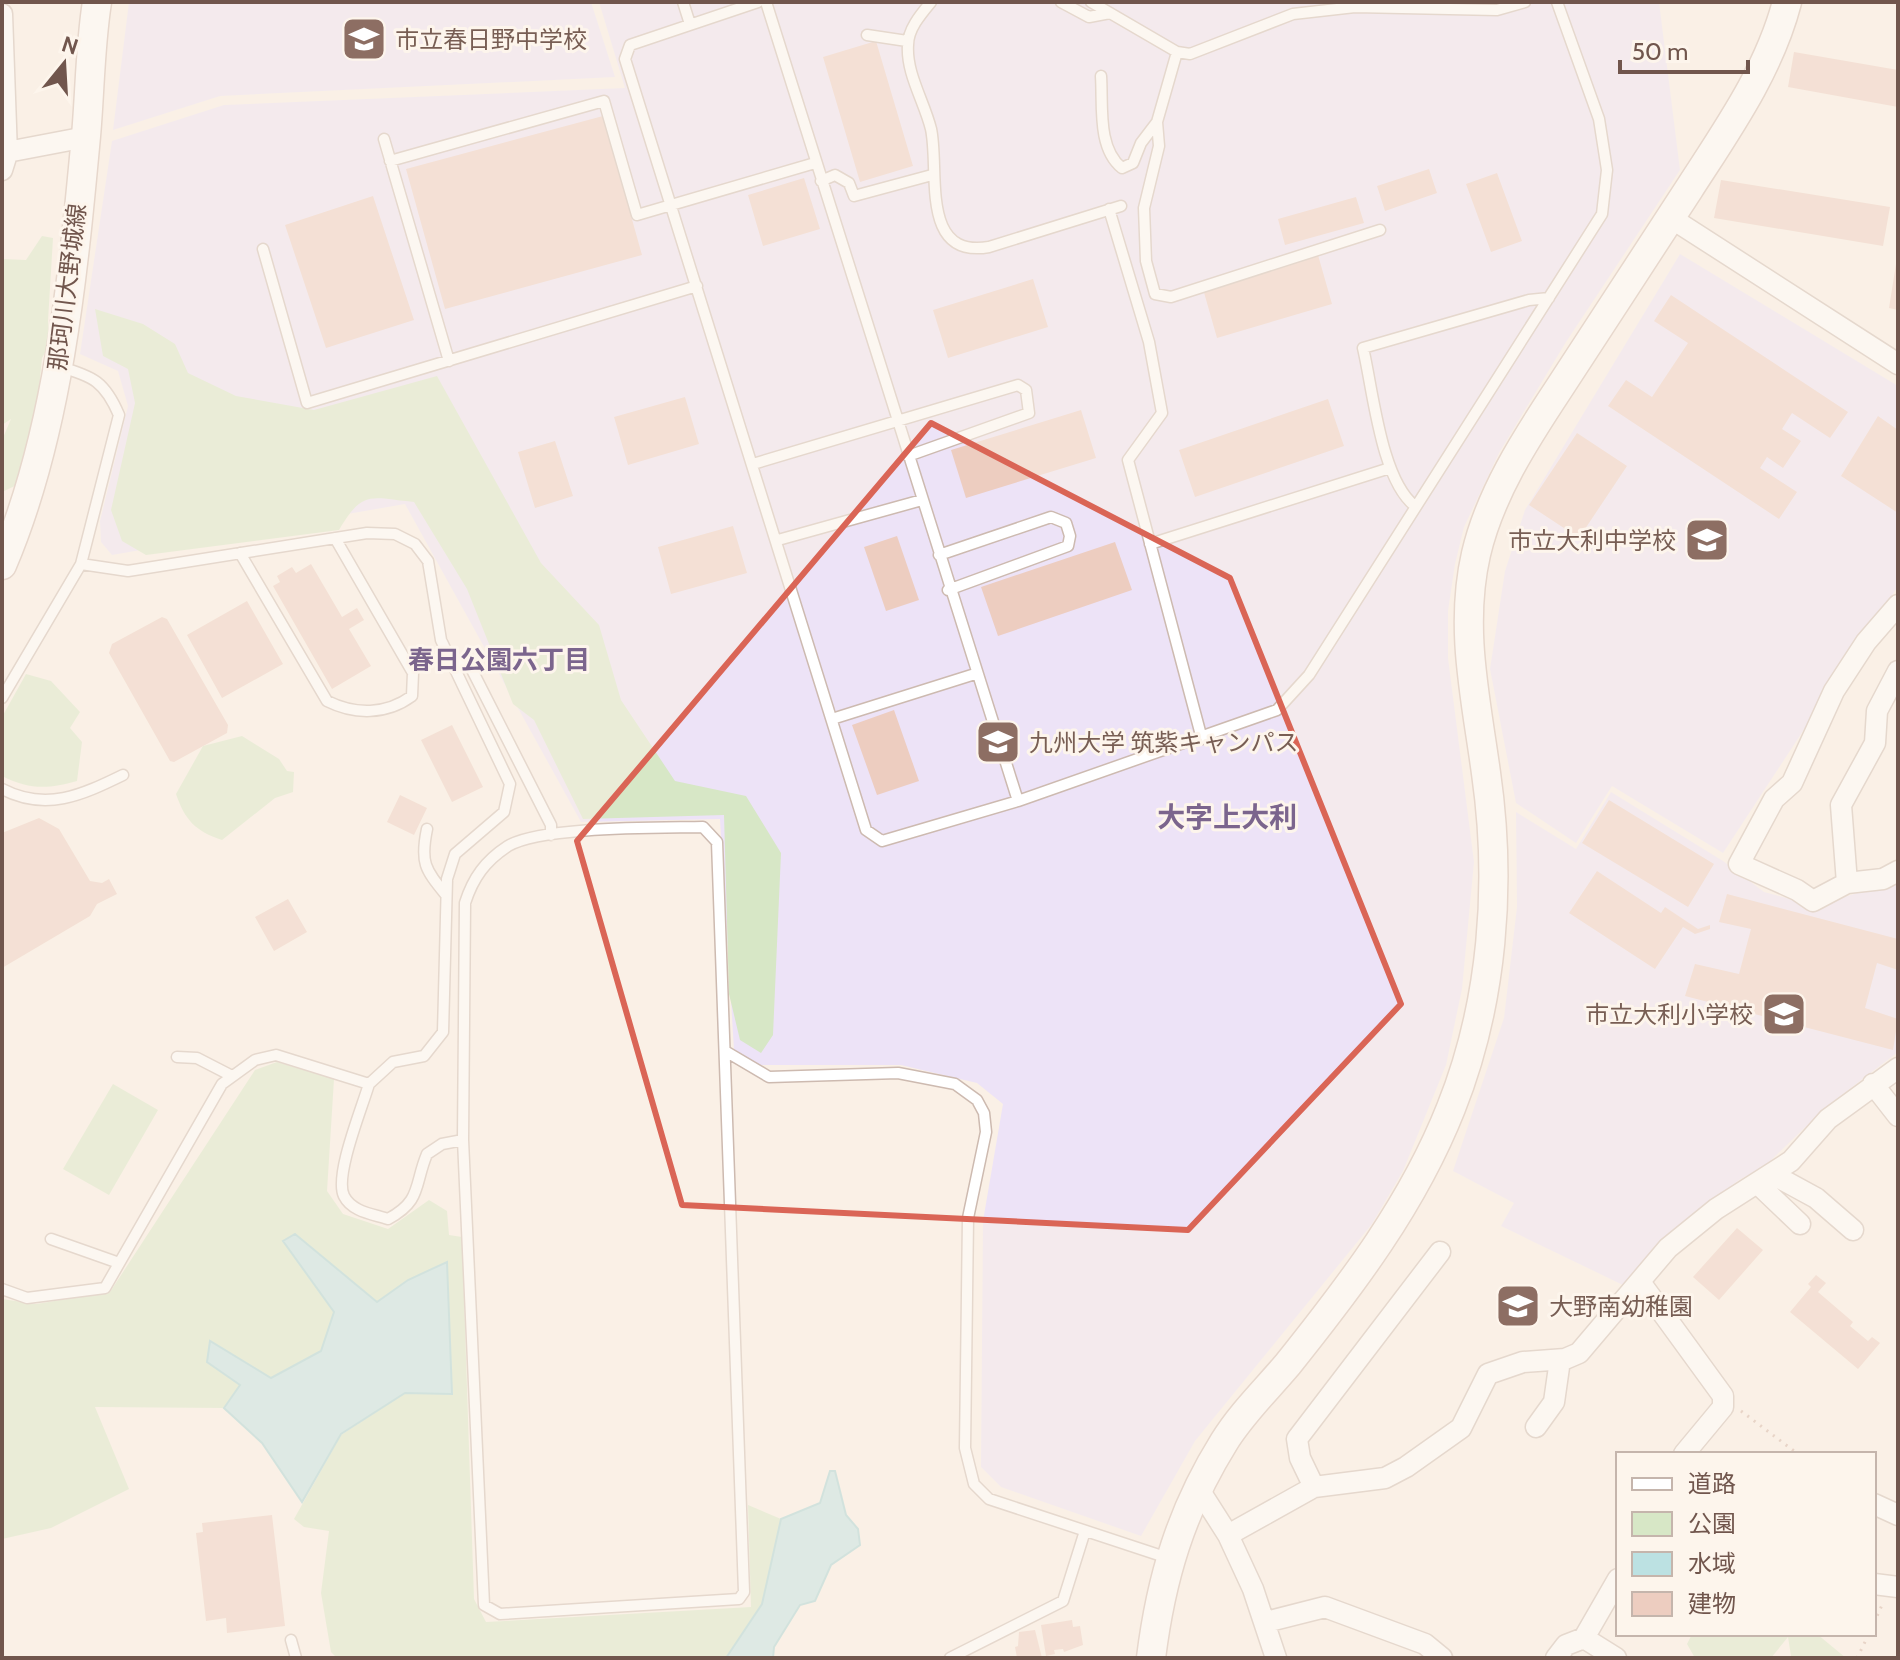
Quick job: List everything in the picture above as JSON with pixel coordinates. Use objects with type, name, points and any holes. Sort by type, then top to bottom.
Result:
[{"type":"street","name":"那珂川大野城線","points":[[2,565],[36,470],[58,366],[86,137],[97,2]]},
{"type":"street","points":[[1151,1658],[1163,1574],[1198,1488],[1226,1438],[1322,1321],[1388,1232],[1429,1158],[1452,1106],[1472,1044],[1483,992],[1495,865],[1486,774],[1470,679],[1467,618],[1476,553],[1493,501],[1529,435],[1753,89],[1787,2]]},
{"type":"street","points":[[2,14],[4,159],[86,137]]},
{"type":"street","points":[[1671,218],[1898,364]]},
{"type":"street","points":[[1898,605],[1866,642],[1834,691],[1792,783],[1774,799],[1739,864],[1797,890],[1813,901],[1847,883],[1883,879],[1898,871]]},
{"type":"street","points":[[1847,883],[1841,805],[1875,743],[1877,711],[1898,671]]},
{"type":"street","points":[[1228,1535],[1314,1487],[1385,1478],[1406,1467],[1461,1428],[1488,1374],[1523,1362],[1560,1360],[1579,1353],[1668,1248],[1791,1161],[1828,1119],[1898,1068]]},
{"type":"street","points":[[1873,1084],[1898,1116]]},
{"type":"street","points":[[1764,1178],[1800,1224]]},
{"type":"street","points":[[1764,1178],[1816,1198],[1853,1230]]},
{"type":"street","points":[[1314,1487],[1300,1458],[1297,1439],[1440,1252]]},
{"type":"street","points":[[1640,1282],[1723,1396],[1723,1407],[1686,1452]]},
{"type":"street","points":[[1536,1427],[1554,1402],[1560,1360]]},
{"type":"street","points":[[1198,1488],[1228,1535],[1266,1622],[1276,1658]]},
{"type":"street","points":[[1876,1505],[1898,1515]]},
{"type":"street","points":[[1556,1658],[1566,1645],[1584,1638],[1616,1582]]},
{"type":"street","points":[[1876,1584],[1898,1587]]},
{"type":"street","points":[[1266,1622],[1325,1607],[1425,1644],[1442,1658]]},
{"type":"street","points":[[1584,1638],[1616,1658]]},
{"type":"lane","points":[[683,2],[690,24]]},
{"type":"lane","points":[[758,2],[630,45],[625,59],[778,540],[866,830],[882,841],[1018,801],[1202,739],[1277,710],[1309,675],[1602,214],[1607,170],[1599,119],[1557,2]]},
{"type":"lane","points":[[766,2],[948,590],[1018,801]]},
{"type":"lane","points":[[931,2],[918,16],[907,41],[908,62],[926,106],[933,137],[932,175],[942,225],[952,242],[972,250],[1121,206]]},
{"type":"lane","points":[[1061,2],[1089,17],[1110,13]]},
{"type":"lane","points":[[1091,2],[1177,52],[1205,50],[1293,14],[1355,7],[1497,10],[1525,2]]},
{"type":"lane","points":[[867,35],[907,41]]},
{"type":"lane","points":[[1101,76],[1105,140],[1114,161],[1122,168],[1133,163],[1157,122],[1177,52]]},
{"type":"lane","points":[[390,161],[604,101],[637,215],[815,163]]},
{"type":"lane","points":[[1157,122],[1159,146],[1144,208],[1146,261],[1155,294],[1171,297],[1380,230]]},
{"type":"lane","points":[[384,139],[449,361]]},
{"type":"lane","points":[[821,181],[835,175],[849,183],[854,196],[932,175]]},
{"type":"lane","points":[[1109,209],[1149,342],[1162,413],[1128,460],[1202,739]]},
{"type":"lane","points":[[263,249],[307,403],[697,286]]},
{"type":"lane","points":[[1415,506],[1405,498],[1390,468],[1363,348],[1529,300],[1549,298]]},
{"type":"lane","points":[[2,698],[81,564],[119,415],[111,396],[92,376],[58,366]]},
{"type":"lane","points":[[753,464],[1018,385],[1026,390],[1029,413],[908,456]]},
{"type":"lane","points":[[1150,544],[1390,468]]},
{"type":"lane","points":[[778,540],[922,500]]},
{"type":"lane","points":[[939,555],[1051,517],[1066,523],[1070,536],[1068,546],[948,590]]},
{"type":"lane","points":[[81,564],[128,571],[367,533],[395,534],[415,544],[428,561],[441,640],[510,784],[504,812],[455,854],[447,879],[443,1032],[424,1056],[393,1062],[369,1084],[341,1177],[343,1195],[355,1209],[388,1219],[406,1210],[417,1192],[427,1154],[442,1144],[463,1140]]},
{"type":"lane","points":[[240,553],[327,701],[342,709],[376,711],[396,708],[412,696],[413,673],[335,538]]},
{"type":"lane","points":[[452,662],[469,664],[551,825],[551,835]]},
{"type":"lane","points":[[832,719],[975,674]]},
{"type":"lane","points":[[2,789],[20,798],[61,801],[80,797],[123,775]]},
{"type":"lane","points":[[703,827],[717,842],[744,1592],[739,1599],[500,1614],[484,1605],[463,1140],[465,903],[474,875],[510,845],[551,835],[703,827]]},
{"type":"lane","points":[[427,829],[421,855],[428,873],[446,895]]},
{"type":"lane","points":[[725,1051],[769,1077],[898,1073],[955,1084],[977,1100],[984,1113],[986,1132],[968,1218],[965,1448],[974,1484],[989,1499],[1169,1558]]},
{"type":"lane","points":[[2,1289],[27,1298],[105,1288],[222,1084],[255,1060],[276,1055],[369,1084]]},
{"type":"lane","points":[[177,1057],[197,1058],[232,1076]]},
{"type":"lane","points":[[51,1239],[119,1263]]},
{"type":"lane","points":[[950,1658],[1063,1601],[1085,1531]]},
{"type":"lane","points":[[291,1640],[296,1658]]},
{"type":"path","points":[[1723,1396],[1795,1452]]},
{"type":"path","points":[[1857,1658],[1868,1636]]},
{"type":"highlighted area","points":[[931,423],[1230,578],[1401,1004],[1188,1230],[682,1205],[577,841]]},
{"type":"shaded area","name":"市立春日野中学校","points":[[129,2],[591,2],[615,77],[220,96],[113,130]]},
{"type":"shaded area","name":"九州大学 筑紫キャンパス","points":[[599,2],[1659,2],[1680,170],[1566,342],[1499,453],[1464,527],[1455,564],[1448,611],[1448,658],[1474,862],[1462,989],[1446,1065],[1403,1171],[1372,1224],[1195,1441],[1141,1536],[1001,1487],[981,1467],[983,1221],[1003,1104],[977,1083],[901,1065],[759,1065],[734,1050],[720,819],[581,822],[405,504],[112,555],[101,542],[100,521],[128,406],[118,371],[80,354],[112,141],[224,105],[625,88]]},
{"type":"shaded area","name":"市立大利中学校","points":[[1680,254],[1898,386],[1898,586],[1723,853],[1612,786],[1576,843],[1516,803],[1490,669],[1505,571],[1525,510]]},
{"type":"shaded area","points":[[1611,792],[1723,861],[1764,892],[1816,906],[1898,880],[1898,1052],[1826,1107],[1765,1166],[1739,1180],[1663,1239],[1627,1287],[1501,1226],[1514,1203],[1453,1171],[1504,1018],[1517,907],[1516,812],[1576,849]]},
{"type":"green space","points":[[42,236],[53,238],[48,321],[50,343],[42,358],[37,410],[19,484],[2,492],[2,440],[11,419],[2,425],[2,259],[26,260]]},
{"type":"green space","points":[[95,309],[143,324],[175,344],[188,373],[236,396],[314,410],[437,376],[541,563],[599,625],[621,700],[675,781],[746,796],[781,853],[773,1035],[761,1053],[740,1040],[729,994],[724,815],[583,819],[534,720],[513,704],[467,589],[414,502],[369,499],[355,508],[339,530],[146,555],[122,541],[111,510],[135,403],[128,369],[103,356]]},
{"type":"green space","points":[[26,674],[51,681],[80,712],[70,728],[82,742],[77,781],[39,787],[2,776],[2,717]]},
{"type":"green space","points":[[242,736],[279,759],[287,771],[294,772],[293,792],[275,798],[222,840],[192,823],[176,794],[203,746]]},
{"type":"green space","points":[[277,1062],[334,1079],[327,1191],[343,1214],[388,1229],[429,1200],[447,1211],[449,1235],[462,1237],[474,1599],[486,1622],[751,1607],[748,1505],[781,1519],[762,1604],[726,1658],[337,1658],[331,1652],[321,1593],[329,1531],[304,1527],[294,1519],[341,1435],[405,1393],[408,1280],[377,1302],[295,1234],[283,1241],[334,1312],[321,1351],[271,1378],[240,1385],[224,1408],[95,1407],[129,1489],[51,1528],[2,1539],[2,1299],[36,1304],[110,1292],[255,1070]]},
{"type":"green space","points":[[113,1084],[158,1110],[109,1195],[63,1169]]},
{"type":"green space","points":[[1691,1636],[1819,1636],[1846,1658],[1791,1656],[1788,1637],[1771,1658],[1695,1658],[1687,1644]]},
{"type":"water","points":[[295,1234],[377,1302],[408,1280],[447,1262],[452,1394],[405,1393],[341,1434],[302,1502],[262,1443],[224,1408],[240,1385],[207,1362],[210,1341],[271,1378],[321,1351],[334,1312],[283,1241]]},
{"type":"water","points":[[830,1471],[835,1471],[846,1515],[858,1529],[860,1545],[831,1565],[815,1601],[800,1605],[774,1647],[773,1658],[726,1658],[762,1604],[781,1519],[820,1503]]},
{"type":"building","points":[[876,41],[913,166],[860,182],[823,57]]},
{"type":"building","points":[[1794,52],[1898,70],[1898,107],[1788,87]]},
{"type":"building","points":[[603,116],[642,255],[445,309],[406,169]]},
{"type":"building","points":[[1429,169],[1437,193],[1385,211],[1377,186]]},
{"type":"building","points":[[1497,173],[1522,241],[1491,252],[1466,184]]},
{"type":"building","points":[[804,178],[820,229],[763,246],[748,195]]},
{"type":"building","points":[[1721,180],[1890,207],[1883,246],[1714,218]]},
{"type":"building","points":[[373,196],[414,320],[326,348],[285,225]]},
{"type":"building","points":[[1356,197],[1364,223],[1285,245],[1278,219]]},
{"type":"building","points":[[1318,255],[1332,304],[1217,338],[1203,289]]},
{"type":"building","points":[[1898,264],[1898,310],[1889,308]]},
{"type":"building","points":[[1033,279],[1048,327],[948,358],[933,310]]},
{"type":"building","points":[[1671,295],[1848,412],[1830,438],[1792,413],[1782,429],[1801,441],[1783,468],[1767,457],[1760,468],[1797,492],[1779,519],[1608,406],[1626,380],[1652,397],[1688,343],[1654,321]]},
{"type":"building","points":[[685,397],[699,444],[628,465],[614,417]]},
{"type":"building","points":[[1328,399],[1344,446],[1195,497],[1179,450]]},
{"type":"building","points":[[1081,410],[1096,458],[966,498],[951,450]]},
{"type":"building","points":[[1878,416],[1898,430],[1898,513],[1841,476]]},
{"type":"building","points":[[1577,433],[1627,466],[1579,538],[1529,505]]},
{"type":"building","points":[[555,441],[573,496],[535,508],[518,452]]},
{"type":"building","points":[[733,526],[747,573],[671,594],[658,547]]},
{"type":"building","points":[[897,536],[919,600],[886,611],[864,547]]},
{"type":"building","points":[[1115,542],[1132,590],[998,636],[981,587]]},
{"type":"building","points":[[311,564],[342,617],[357,608],[364,620],[349,629],[371,666],[332,689],[273,586],[280,582],[277,576],[292,567],[296,573]]},
{"type":"building","points":[[247,601],[283,664],[222,698],[187,635]]},
{"type":"building","points":[[162,617],[167,619],[228,725],[227,733],[174,762],[170,761],[109,653],[112,644]]},
{"type":"building","points":[[894,710],[919,781],[877,795],[852,725]]},
{"type":"building","points":[[452,725],[483,787],[452,802],[421,740]]},
{"type":"building","points":[[400,795],[427,808],[414,835],[387,822]]},
{"type":"building","points":[[1609,800],[1714,864],[1688,907],[1582,843]]},
{"type":"building","points":[[39,818],[59,829],[90,881],[102,883],[109,879],[117,894],[97,904],[90,916],[2,968],[2,833]]},
{"type":"building","points":[[1597,871],[1661,913],[1665,907],[1698,929],[1710,925],[1710,929],[1695,934],[1683,927],[1655,969],[1569,913]]},
{"type":"building","points":[[1727,894],[1898,939],[1898,970],[1877,963],[1865,1008],[1898,1019],[1893,1050],[1685,996],[1695,964],[1739,974],[1751,929],[1719,922]]},
{"type":"building","points":[[288,899],[307,932],[274,951],[255,917]]},
{"type":"building","points":[[1737,1228],[1763,1250],[1719,1300],[1693,1277]]},
{"type":"building","points":[[1816,1275],[1826,1283],[1818,1292],[1853,1322],[1850,1326],[1868,1341],[1872,1337],[1880,1343],[1858,1369],[1790,1312],[1811,1287],[1808,1284]]},
{"type":"building","points":[[272,1515],[285,1626],[227,1633],[226,1618],[206,1621],[196,1533],[203,1532],[202,1523]]},
{"type":"building","points":[[1072,1620],[1073,1627],[1080,1626],[1083,1645],[1064,1652],[1063,1649],[1054,1650],[1055,1654],[1046,1656],[1041,1625]]},
{"type":"building","points":[[1035,1630],[1042,1658],[1017,1658],[1015,1647],[1018,1646],[1019,1632]]},
{"type":"place","name":"市立春日野中学校","points":[[364,39]]},
{"type":"place","name":"市立大利中学校","points":[[1707,540]]},
{"type":"place","name":"九州大学 筑紫キャンパス","points":[[998,742]]},
{"type":"place","name":"市立大利小学校","points":[[1784,1014]]},
{"type":"place","name":"大野南幼稚園","points":[[1518,1306]]},
{"type":"district","name":"春日公園六丁目","points":[[499,660]]},
{"type":"district","name":"大字上大利","points":[[1227,817]]}]
